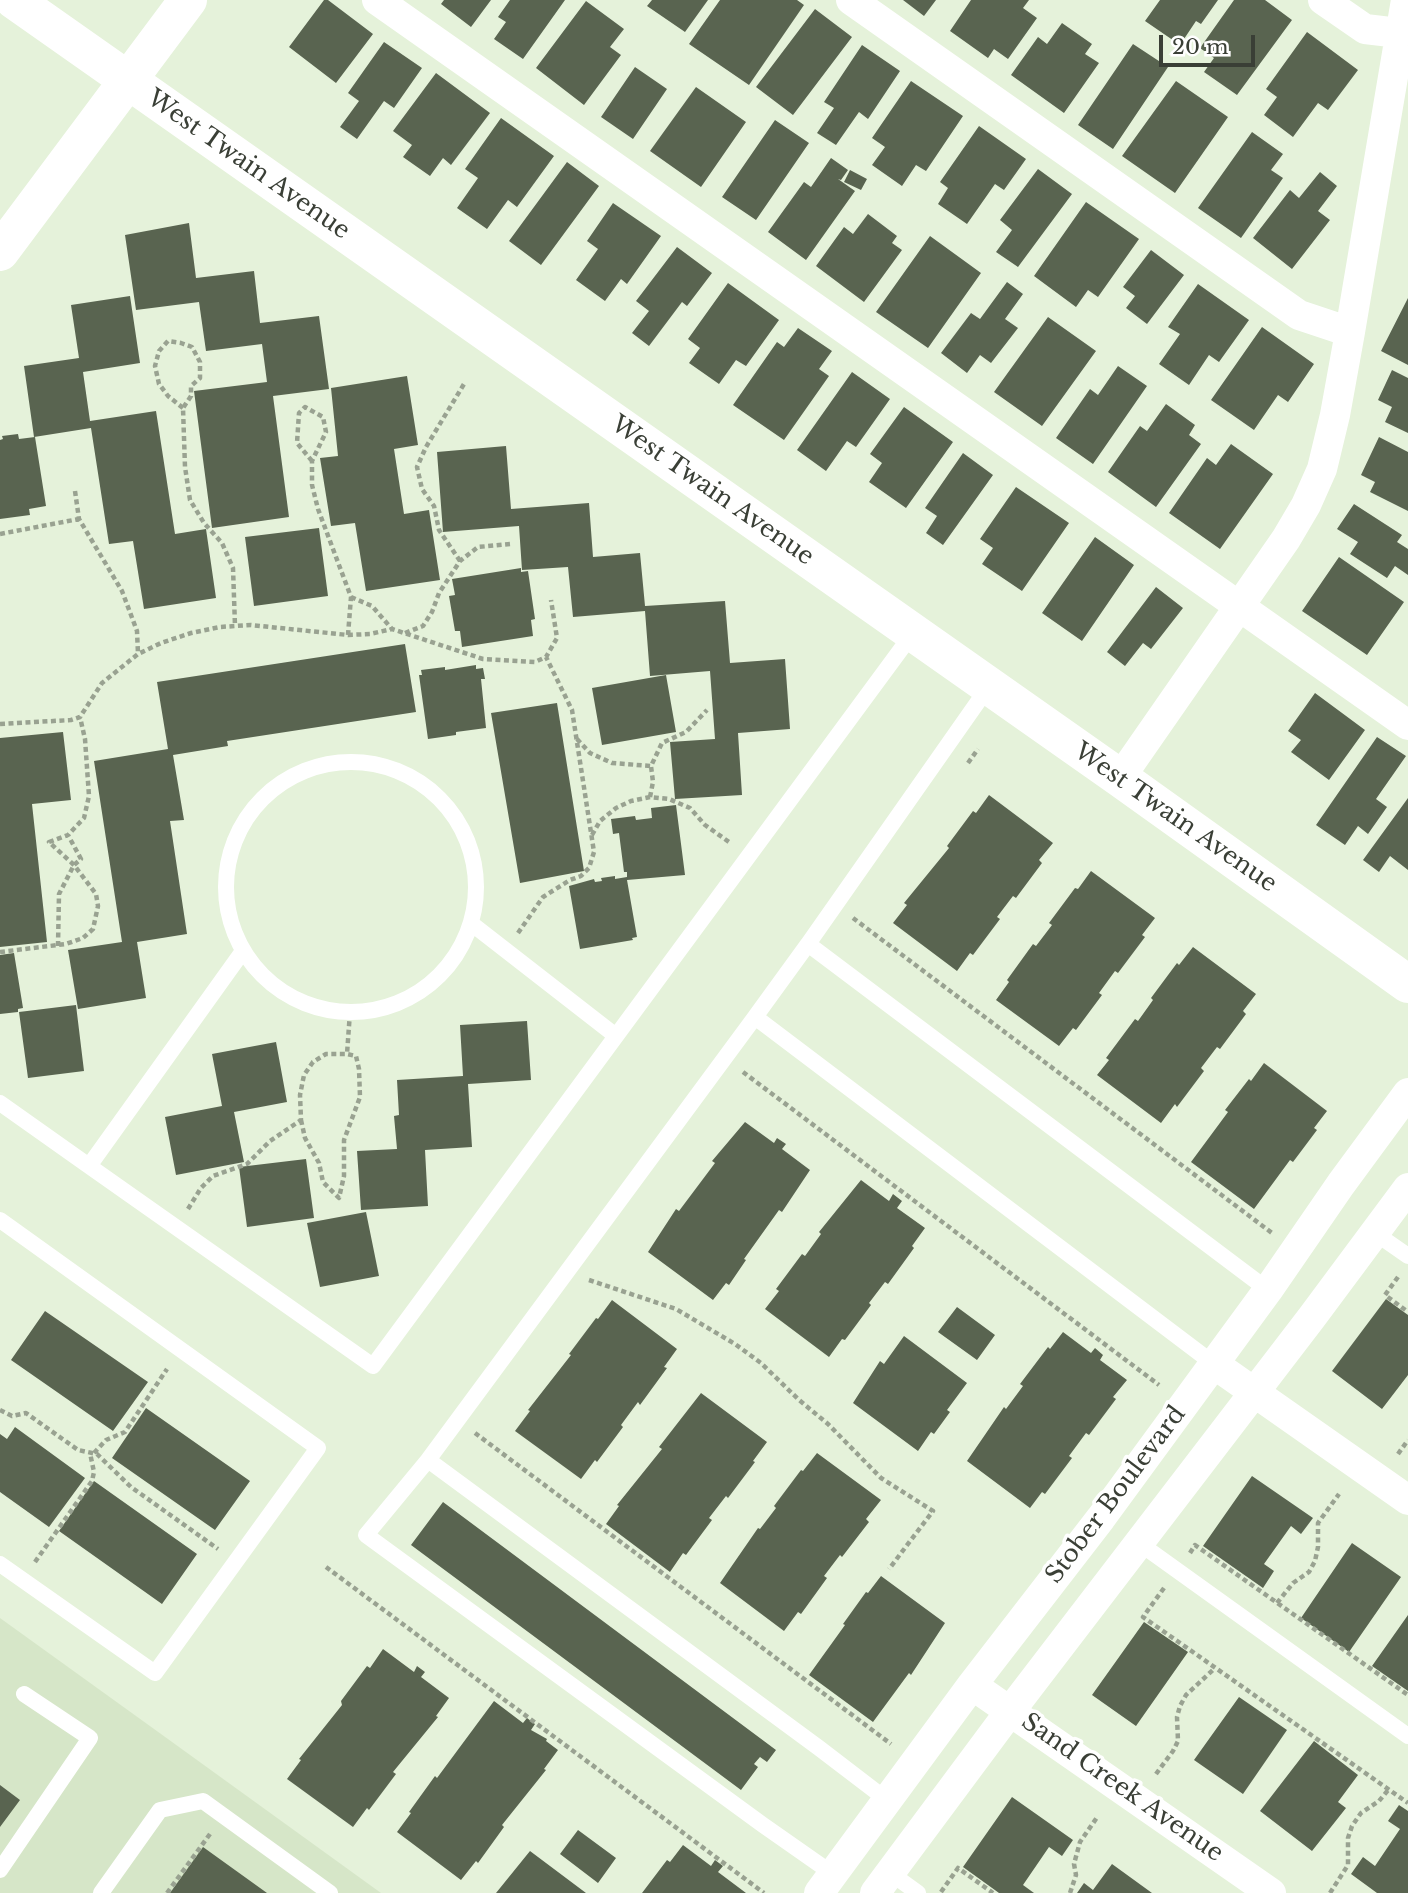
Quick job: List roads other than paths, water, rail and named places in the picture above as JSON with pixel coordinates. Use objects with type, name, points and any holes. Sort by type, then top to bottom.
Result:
[{"type":"main road","name":"West Twain Avenue","points":[[14,0],[1120,778],[1408,984]]},
{"type":"main road","points":[[0,252],[188,0]]},
{"type":"street","points":[[377,0],[1408,725]]},
{"type":"street","points":[[851,0],[1299,315],[1350,332]]},
{"type":"street","points":[[1323,0],[1365,29],[1399,33]]},
{"type":"street","points":[[1120,778],[1286,539],[1306,506],[1322,469],[1350,332],[1406,0]]},
{"type":"street","name":"Stober Boulevard","points":[[826,1883],[972,1685],[1101,1518],[1408,1093]]},
{"type":"street","name":"Stober Boulevard","points":[[882,1883],[1010,1710],[1408,1188]]},
{"type":"street","points":[[1214,1364],[1408,1500]]},
{"type":"street","name":"Sand Creek Avenue","points":[[972,1685],[1271,1893]]},
{"type":"lane","points":[[0,1103],[373,1366],[913,633]]},
{"type":"lane","points":[[826,1883],[762,1825],[366,1535],[428,1460],[755,1017],[989,686]]},
{"type":"lane","points":[[356,762],[394,770],[428,788],[446,805],[461,827],[471,850],[476,875],[476,901],[472,924],[449,967],[432,984],[412,997],[390,1007],[366,1012],[318,1008],[295,999],[275,986],[258,971],[243,951],[233,930],[227,906],[229,859],[236,836],[263,798],[283,782],[306,771],[330,763],[356,762]]},
{"type":"lane","points":[[472,924],[616,1036]]},
{"type":"lane","points":[[808,944],[1268,1290]]},
{"type":"lane","points":[[89,1166],[243,951]]},
{"type":"lane","points":[[755,1017],[1214,1364]]},
{"type":"lane","points":[[0,1220],[318,1448],[155,1673],[0,1564]]},
{"type":"lane","points":[[1375,1233],[1408,1256]]},
{"type":"lane","points":[[428,1460],[887,1800]]},
{"type":"lane","points":[[1139,1543],[1408,1737]]},
{"type":"lane","points":[[0,1870],[90,1738],[24,1694]]},
{"type":"lane","points":[[101,1893],[160,1810],[203,1801],[330,1893]]},
{"type":"lane","points":[[882,1883],[918,1893]]}]
